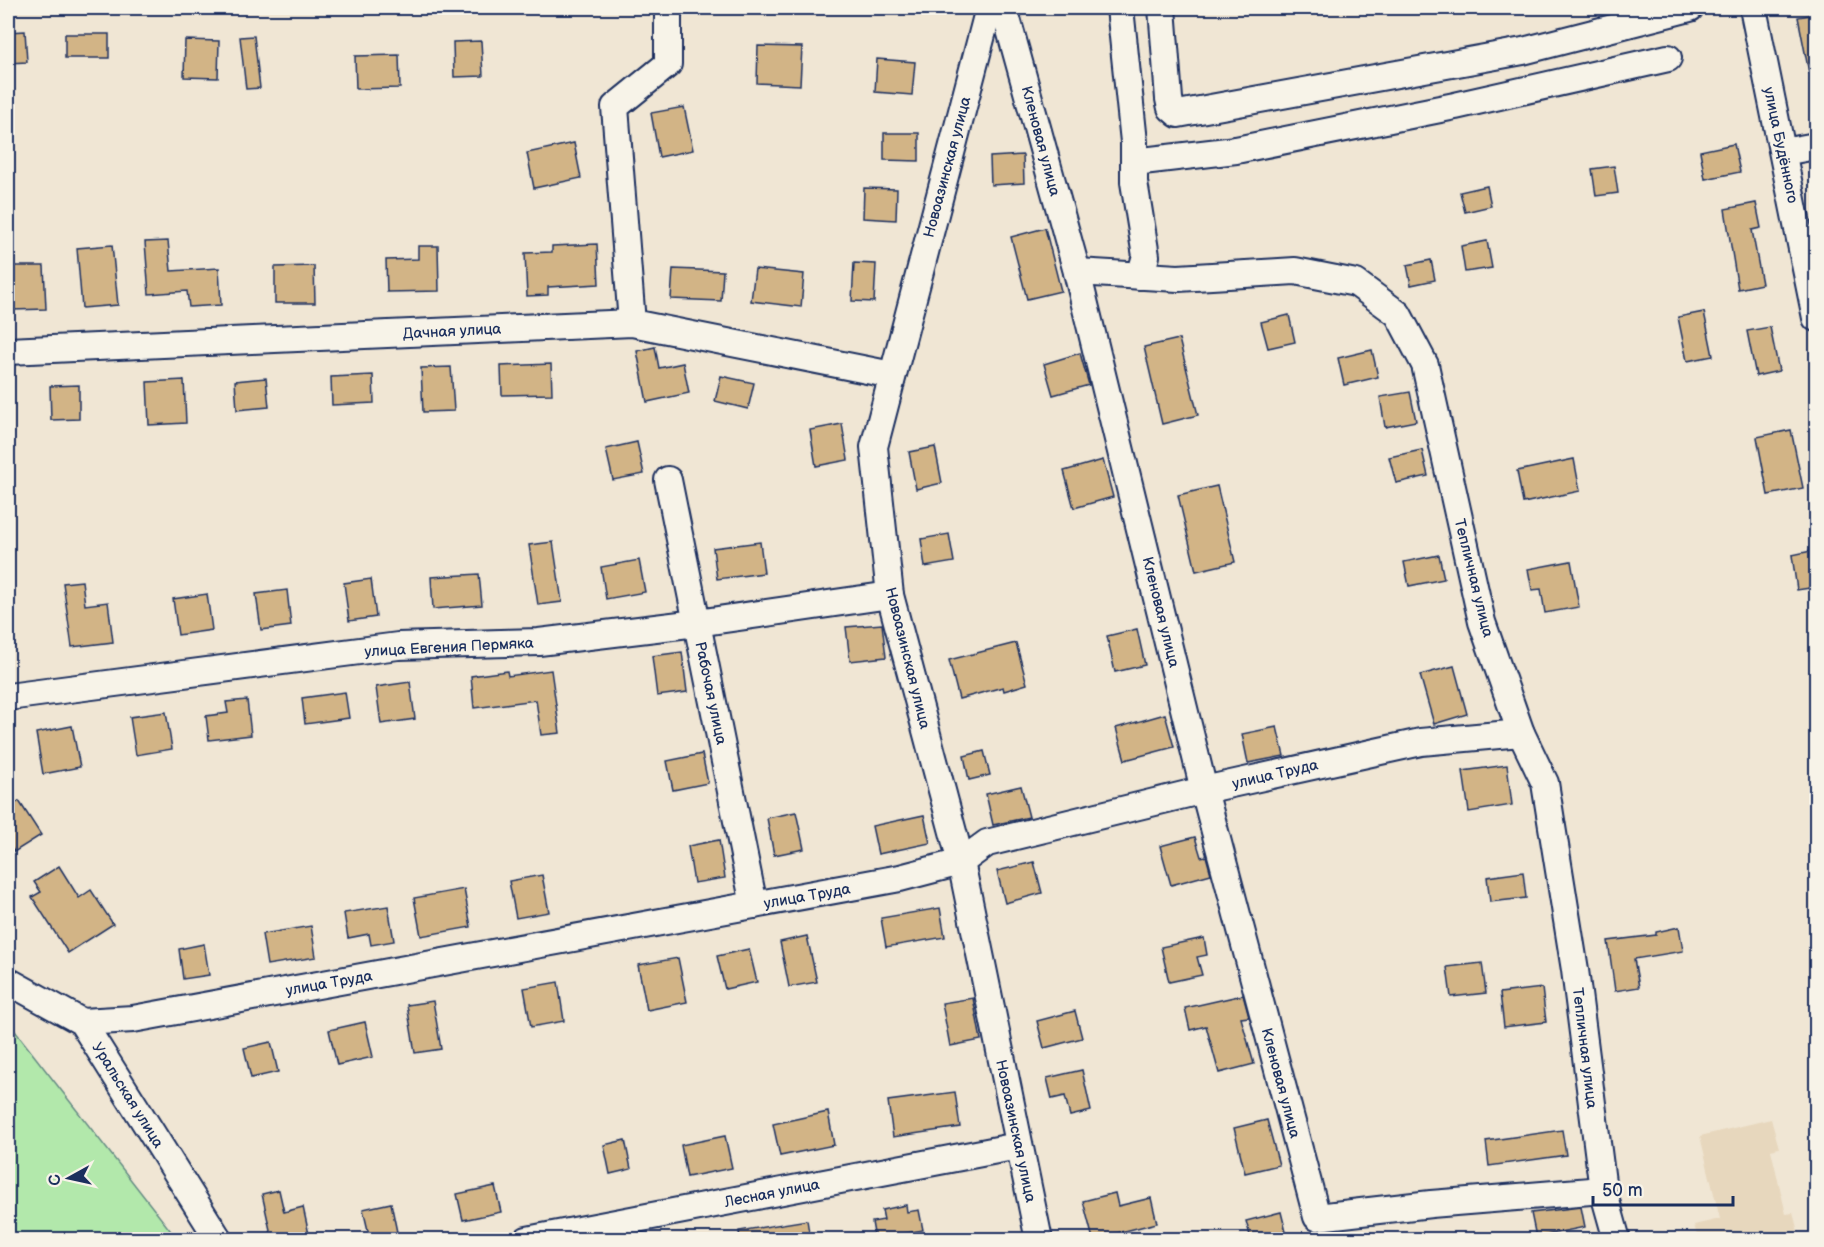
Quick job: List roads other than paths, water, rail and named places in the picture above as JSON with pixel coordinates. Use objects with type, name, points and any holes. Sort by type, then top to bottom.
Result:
[{"type":"street","points":[[632,322],[615,107],[668,64],[668,8]]},
{"type":"street","name":"Новоазинская улица","points":[[989,8],[874,447],[890,595],[961,862],[1039,1239]]},
{"type":"street","name":"Кленовая улица","points":[[1004,8],[1077,272],[1204,790],[1317,1217],[1431,1204],[1603,1190]]},
{"type":"street","points":[[1120,8],[1137,208],[1146,256],[1140,276]]},
{"type":"street","points":[[1162,8],[1169,99],[1171,108],[1178,114],[1523,51],[1690,8]]},
{"type":"street","name":"улица Будённого","points":[[1753,8],[1783,152],[1811,267],[1816,318]]},
{"type":"street","points":[[1134,162],[1236,150],[1455,106],[1668,58]]},
{"type":"street","points":[[1783,152],[1816,146]]},
{"type":"street","name":"Тепличная улица","points":[[1077,272],[1178,278],[1294,271],[1356,283],[1398,314],[1425,365],[1482,622],[1521,733],[1545,783],[1575,970],[1603,1190],[1617,1239]]},
{"type":"street","name":"Дачная улица","points":[[8,351],[632,322],[892,375]]},
{"type":"street","name":"Рабочая улица","points":[[668,480],[754,905]]},
{"type":"street","name":"улица Евгения Пермяка","points":[[8,697],[398,646],[539,642],[697,624],[890,595]]},
{"type":"street","name":"улица Труда","points":[[82,1022],[133,1019],[900,878],[961,862],[987,843],[1204,790],[1421,742],[1521,733]]},
{"type":"street","name":"Уральская улица","points":[[8,981],[82,1022],[219,1239]]},
{"type":"street","name":"Лесная улица","points":[[526,1239],[1018,1146]]},
{"type":"waterway","points":[[8,1231],[15,1240]]}]
